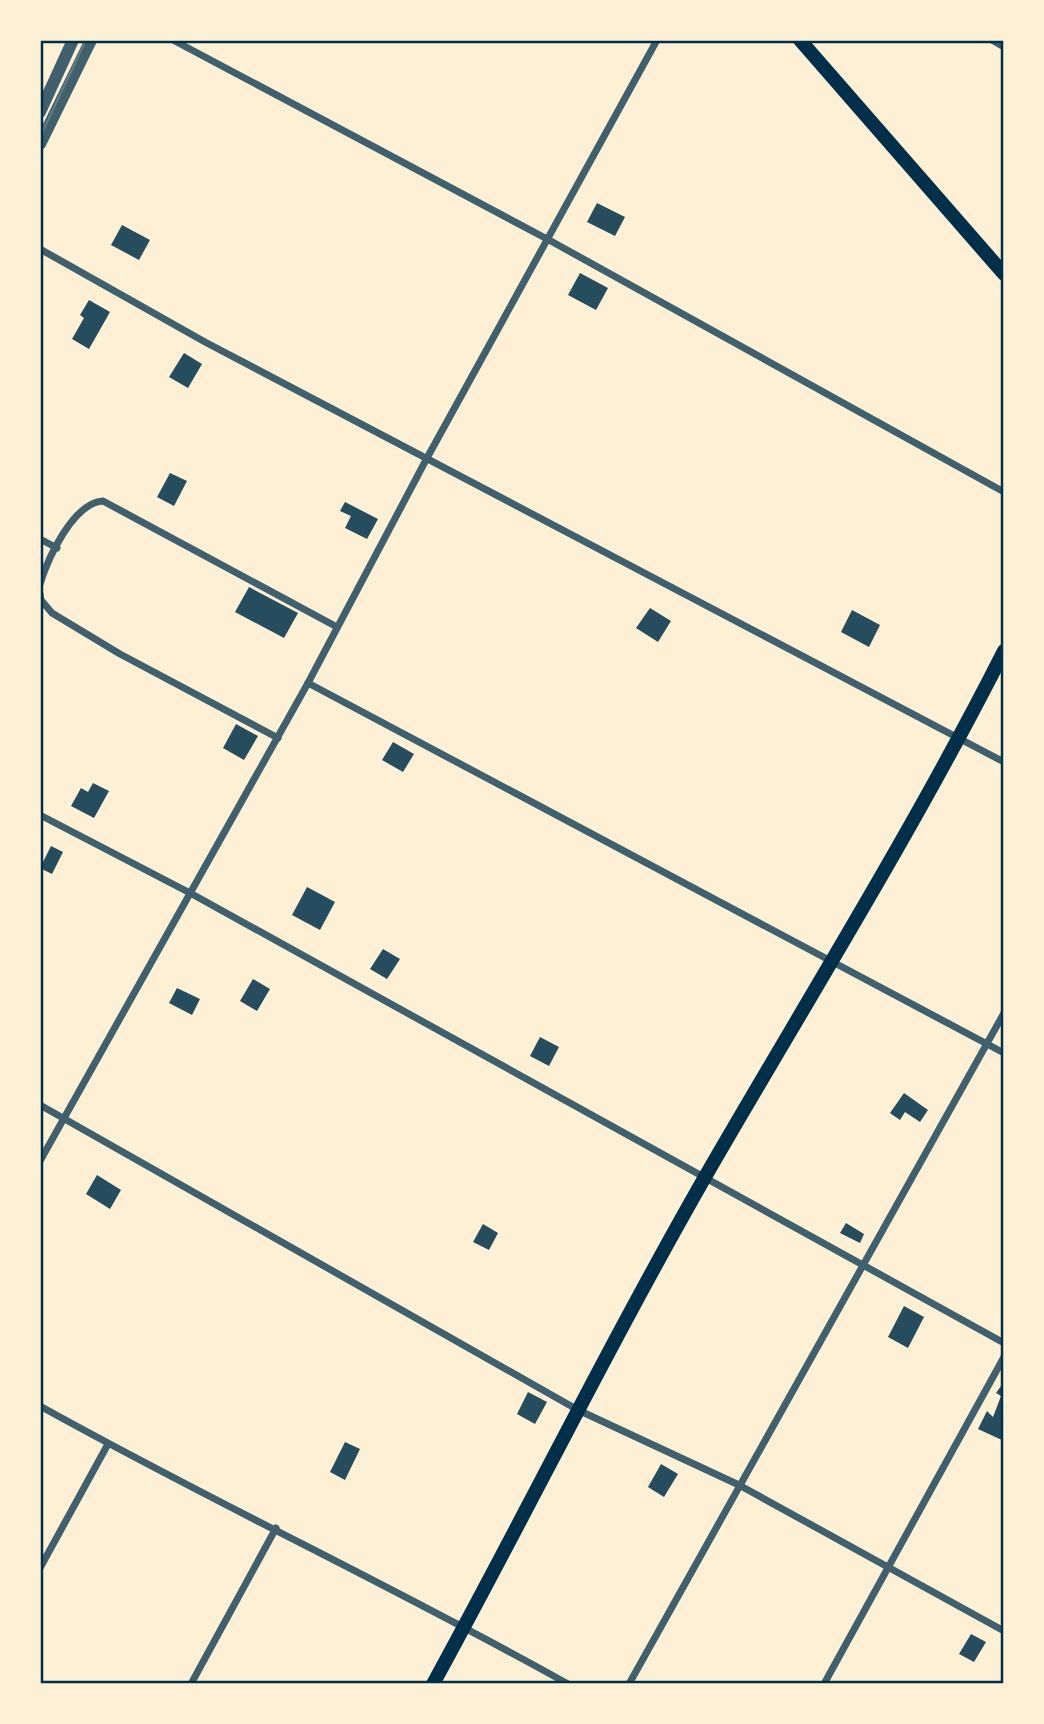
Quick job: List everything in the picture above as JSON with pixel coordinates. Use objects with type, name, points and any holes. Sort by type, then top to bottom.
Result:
[{"type":"main road","points":[[800,40],[1004,274]]},
{"type":"main road","points":[[433,1684],[704,1179],[833,962],[960,737],[1004,651]]},
{"type":"street","points":[[40,112],[73,40]]},
{"type":"street","points":[[40,144],[91,40]]},
{"type":"street","points":[[173,40],[548,240],[1004,492]]},
{"type":"street","points":[[40,1161],[192,894],[427,458],[657,40]]},
{"type":"street","points":[[992,40],[1004,47]]},
{"type":"street","points":[[40,249],[205,342],[1004,762]]},
{"type":"street","points":[[40,584],[57,548],[81,509],[93,502],[103,501],[337,628]]},
{"type":"street","points":[[40,539],[57,548]]},
{"type":"street","points":[[40,594],[52,613],[120,654],[278,737]]},
{"type":"street","points":[[308,683],[1004,1053]]},
{"type":"street","points":[[40,815],[192,894],[1004,1343]]},
{"type":"street","points":[[629,1684],[1004,1013]]},
{"type":"street","points":[[40,1105],[578,1410],[739,1485],[1004,1631]]},
{"type":"street","points":[[824,1684],[1004,1357]]},
{"type":"street","points":[[40,1406],[108,1444],[464,1626],[568,1684]]},
{"type":"street","points":[[40,1568],[108,1444]]},
{"type":"street","points":[[191,1684],[276,1528]]},
{"type":"building","points":[[597,203],[625,217],[615,236],[587,222]]},
{"type":"building","points":[[122,225],[150,240],[139,260],[111,245]]},
{"type":"building","points":[[580,273],[608,288],[596,310],[568,295]]},
{"type":"building","points":[[89,300],[110,312],[89,349],[72,339],[84,318],[80,315]]},
{"type":"building","points":[[184,353],[202,364],[188,388],[169,377]]},
{"type":"building","points":[[170,473],[187,481],[174,506],[157,497]]},
{"type":"building","points":[[345,502],[378,519],[367,539],[345,528],[351,516],[340,511]]},
{"type":"building","points":[[249,587],[298,613],[284,638],[235,612]]},
{"type":"building","points":[[650,608],[671,621],[658,642],[636,628]]},
{"type":"building","points":[[852,610],[880,625],[869,647],[841,632]]},
{"type":"building","points":[[236,724],[258,736],[244,760],[223,748]]},
{"type":"building","points":[[393,742],[414,754],[403,772],[382,760]]},
{"type":"building","points":[[93,783],[109,791],[94,818],[71,806],[81,788],[88,792]]},
{"type":"building","points":[[51,846],[63,852],[52,874],[40,868]]},
{"type":"building","points":[[307,887],[335,902],[320,930],[292,915]]},
{"type":"building","points":[[383,949],[400,959],[387,979],[370,969]]},
{"type":"building","points":[[253,979],[270,989],[257,1011],[240,1001]]},
{"type":"building","points":[[177,988],[200,999],[192,1015],[169,1003]]},
{"type":"building","points":[[540,1037],[559,1047],[549,1066],[530,1056]]},
{"type":"building","points":[[904,1093],[928,1110],[920,1122],[905,1112],[900,1120],[890,1113]]},
{"type":"building","points":[[97,1175],[121,1190],[110,1209],[86,1194]]},
{"type":"building","points":[[846,1223],[864,1234],[860,1243],[840,1233]]},
{"type":"building","points":[[483,1224],[498,1233],[489,1250],[473,1242]]},
{"type":"building","points":[[904,1306],[924,1317],[908,1348],[888,1337]]},
{"type":"building","points":[[1004,1382],[1004,1441],[978,1429],[987,1411],[993,1417],[1001,1396],[996,1393]]},
{"type":"building","points":[[528,1392],[547,1402],[535,1424],[517,1414]]},
{"type":"building","points":[[345,1442],[360,1449],[345,1480],[330,1472]]},
{"type":"building","points":[[661,1464],[678,1474],[664,1497],[648,1487]]},
{"type":"building","points":[[971,1634],[986,1642],[974,1662],[959,1654]]},
{"type":"tram line","points":[[40,137],[86,40]]}]
